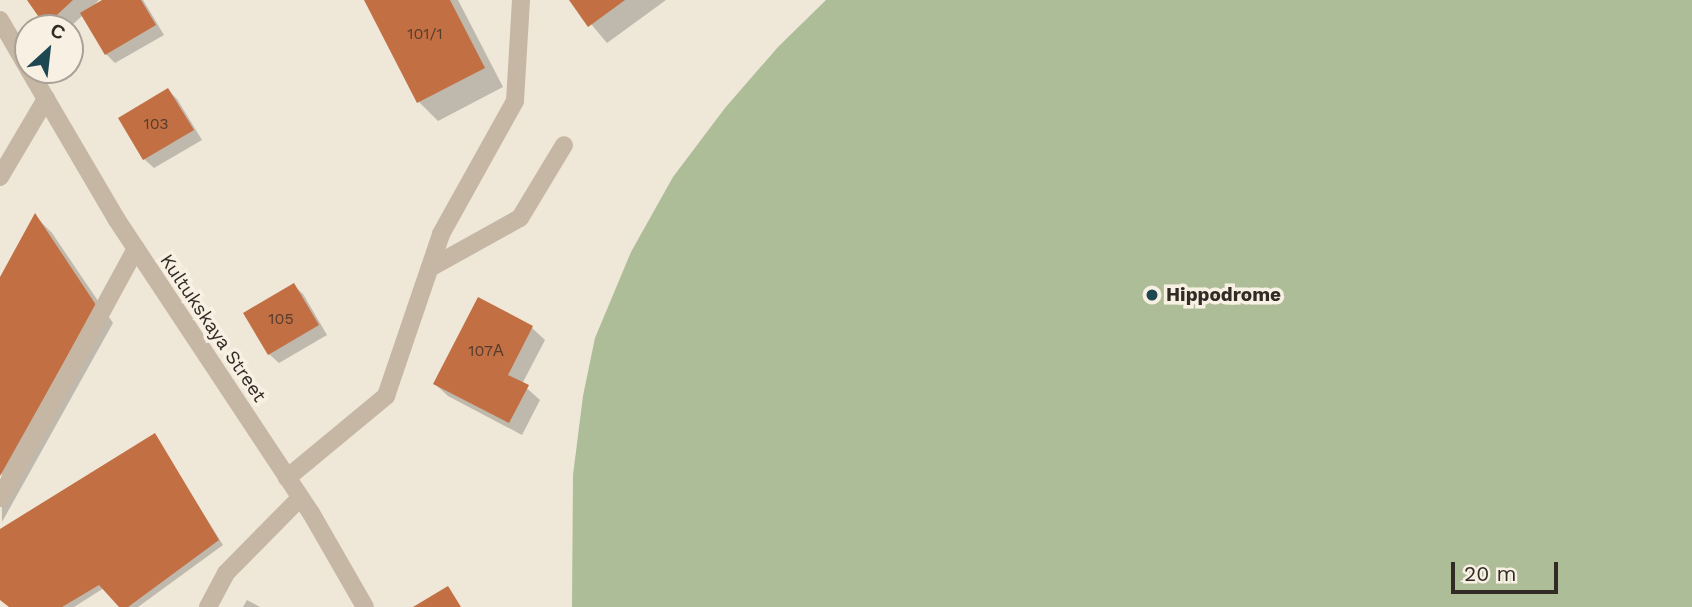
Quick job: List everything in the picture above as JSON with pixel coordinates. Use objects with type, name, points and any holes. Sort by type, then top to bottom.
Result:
[{"type":"street","points":[[287,478],[386,396],[442,234],[515,101],[521,0]]},
{"type":"street","name":"Kultukskaya Street","points":[[0,20],[14,44]]},
{"type":"street","name":"Kultukskaya Street","points":[[38,84],[136,249],[300,498],[365,607]]},
{"type":"street","points":[[0,177],[46,99]]},
{"type":"street","points":[[430,268],[520,218],[564,145]]},
{"type":"street","points":[[0,498],[136,249]]},
{"type":"street","points":[[208,607],[226,573],[300,498]]},
{"type":"green space","name":"Hippodrome","points":[[826,0],[1692,0],[1692,607],[572,607],[573,475],[583,396],[595,338],[631,252],[673,177],[725,108],[778,47]]},
{"type":"building","points":[[27,0],[73,0],[58,14],[37,14]]},
{"type":"building","points":[[102,0],[141,0],[156,25],[105,55],[84,20],[84,14],[80,13]]},
{"type":"building","points":[[364,0],[450,0],[485,68],[417,103]]},
{"type":"building","points":[[569,0],[625,0],[588,27]]},
{"type":"building","points":[[168,88],[194,130],[143,160],[118,118]]},
{"type":"building","points":[[35,213],[96,305],[0,476],[0,277]]},
{"type":"building","points":[[294,283],[319,325],[268,355],[243,313]]},
{"type":"building","points":[[478,297],[533,326],[508,375],[529,385],[509,423],[433,384]]},
{"type":"building","points":[[155,433],[219,540],[128,607],[119,607],[99,585],[62,607],[9,607],[0,600],[0,529]]},
{"type":"building","points":[[448,586],[461,607],[413,607]]},
{"type":"place","name":"Hippodrome","points":[[1152,295]]}]
